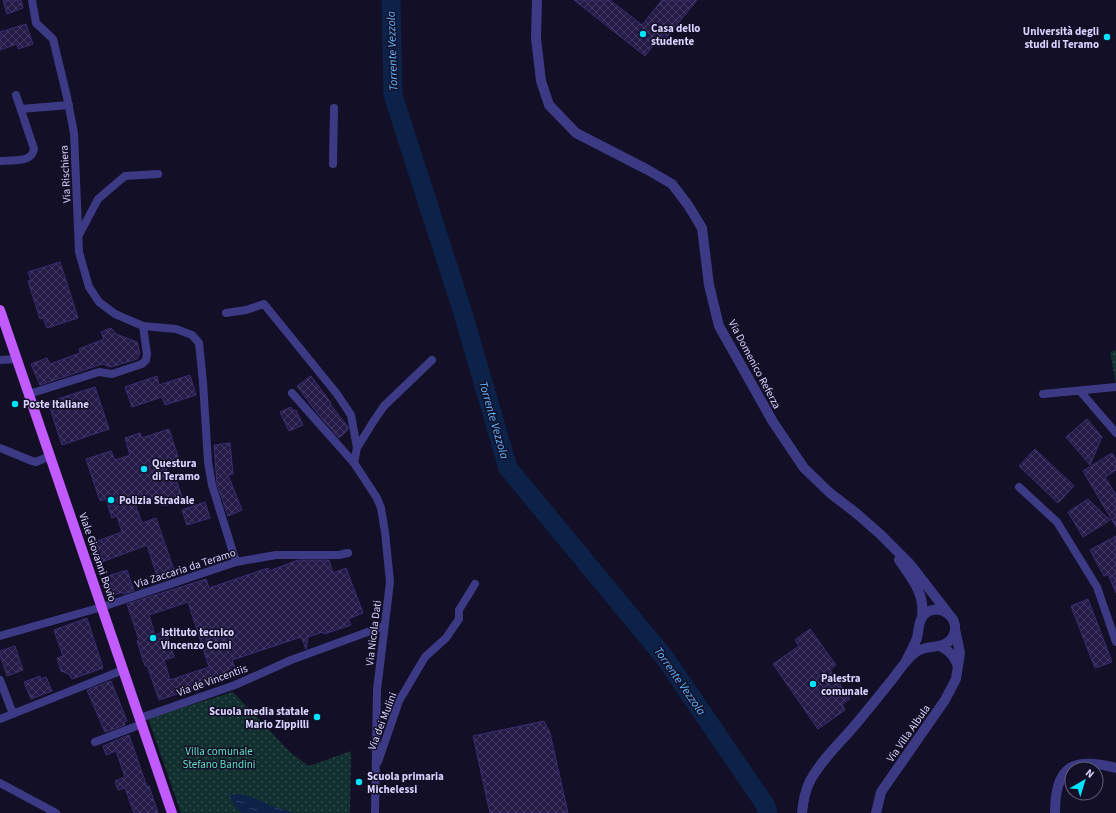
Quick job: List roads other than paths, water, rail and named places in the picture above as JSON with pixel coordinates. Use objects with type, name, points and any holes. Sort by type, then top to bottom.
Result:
[{"type":"main road","name":"Viale Giovanni Bovio","points":[[0,310],[172,813]]},
{"type":"street","name":"Via Rischiera","points":[[32,0],[36,23],[53,39],[69,105],[74,133],[79,252],[89,287],[99,302],[115,314],[143,326],[176,330],[192,335],[199,343],[208,462],[212,485],[236,562]]},
{"type":"street","name":"Via Domenico Referza","points":[[537,0],[536,38],[541,81],[549,105],[576,133],[672,184],[688,205],[702,228],[709,285],[719,326],[773,422],[804,468],[830,493],[880,534],[910,564],[948,613]]},
{"type":"street","points":[[0,162],[27,159],[33,154],[34,149],[16,95]]},
{"type":"street","points":[[21,109],[69,105]]},
{"type":"street","points":[[333,164],[334,108]]},
{"type":"street","points":[[79,235],[98,199],[125,176],[158,174]]},
{"type":"street","points":[[226,313],[246,310],[264,304],[338,394],[351,415],[357,448]]},
{"type":"street","points":[[29,394],[99,372],[112,374],[142,364],[146,360],[147,354],[143,326]]},
{"type":"street","points":[[0,360],[17,359]]},
{"type":"street","points":[[354,463],[357,448],[372,422],[384,406],[432,360]]},
{"type":"street","points":[[1043,394],[1116,387]]},
{"type":"street","points":[[1080,391],[1116,433]]},
{"type":"street","name":"Via Nicola Dati","points":[[292,393],[354,463],[377,498],[381,508],[390,582],[377,690],[375,813]]},
{"type":"street","points":[[0,448],[36,462],[50,456]]},
{"type":"street","points":[[1019,487],[1057,522],[1097,587],[1116,642]]},
{"type":"street","name":"Via Domenico Referza","points":[[880,534],[914,581],[921,596],[923,609],[922,617]]},
{"type":"street","name":"Via Zaccaria da Teramo","points":[[0,636],[102,607],[236,562],[276,555],[339,555],[348,553]]},
{"type":"street","name":"Via dei Mulini","points":[[376,768],[399,701],[425,657],[446,638],[459,619],[459,610],[475,584]]},
{"type":"street","points":[[802,813],[803,802],[810,781],[822,763],[906,661],[917,638],[919,622],[922,617],[931,610],[937,609],[948,613],[954,622],[955,628],[951,639],[937,646],[922,648],[906,661]]},
{"type":"street","name":"Via de Vincentiis","points":[[95,742],[141,721],[235,685],[291,660],[384,626]]},
{"type":"street","name":"Via Villa Albula","points":[[876,813],[881,792],[945,700],[956,679],[960,653],[955,628]]},
{"type":"street","points":[[918,629],[923,640],[928,644],[947,649],[954,656],[958,666]]},
{"type":"street","points":[[0,720],[123,670]]},
{"type":"street","points":[[0,680],[13,714]]},
{"type":"street","points":[[1055,813],[1057,785],[1063,774],[1070,767],[1080,764],[1095,764],[1116,768]]},
{"type":"street","points":[[0,783],[56,813]]},
{"type":"water","points":[[241,794],[257,799],[271,806],[296,813],[242,813],[237,809],[229,795]]},
{"type":"waterway","name":"Torrente Vezzola","points":[[391,0],[393,95],[462,310],[508,468],[665,658],[766,806],[768,813]]},
{"type":"place","name":"Casa dello studente","points":[[643,34]]},
{"type":"place","name":"Università degli studi di Teramo","points":[[1107,37]]},
{"type":"place","name":"Poste Italiane","points":[[15,404]]},
{"type":"place","name":"Questura di Teramo","points":[[144,469]]},
{"type":"place","name":"Polizia Stradale","points":[[111,500]]},
{"type":"place","name":"Istituto tecnico Vincenzo Comi","points":[[153,638]]},
{"type":"place","name":"Palestra comunale","points":[[813,684]]},
{"type":"place","name":"Scuola media statale Mario Zippilli","points":[[317,717]]},
{"type":"place","name":"Scuola primaria Michelessi","points":[[359,782]]},
{"type":"park label","name":"Villa comunale Stefano Bandini","points":[[219,757]]}]
